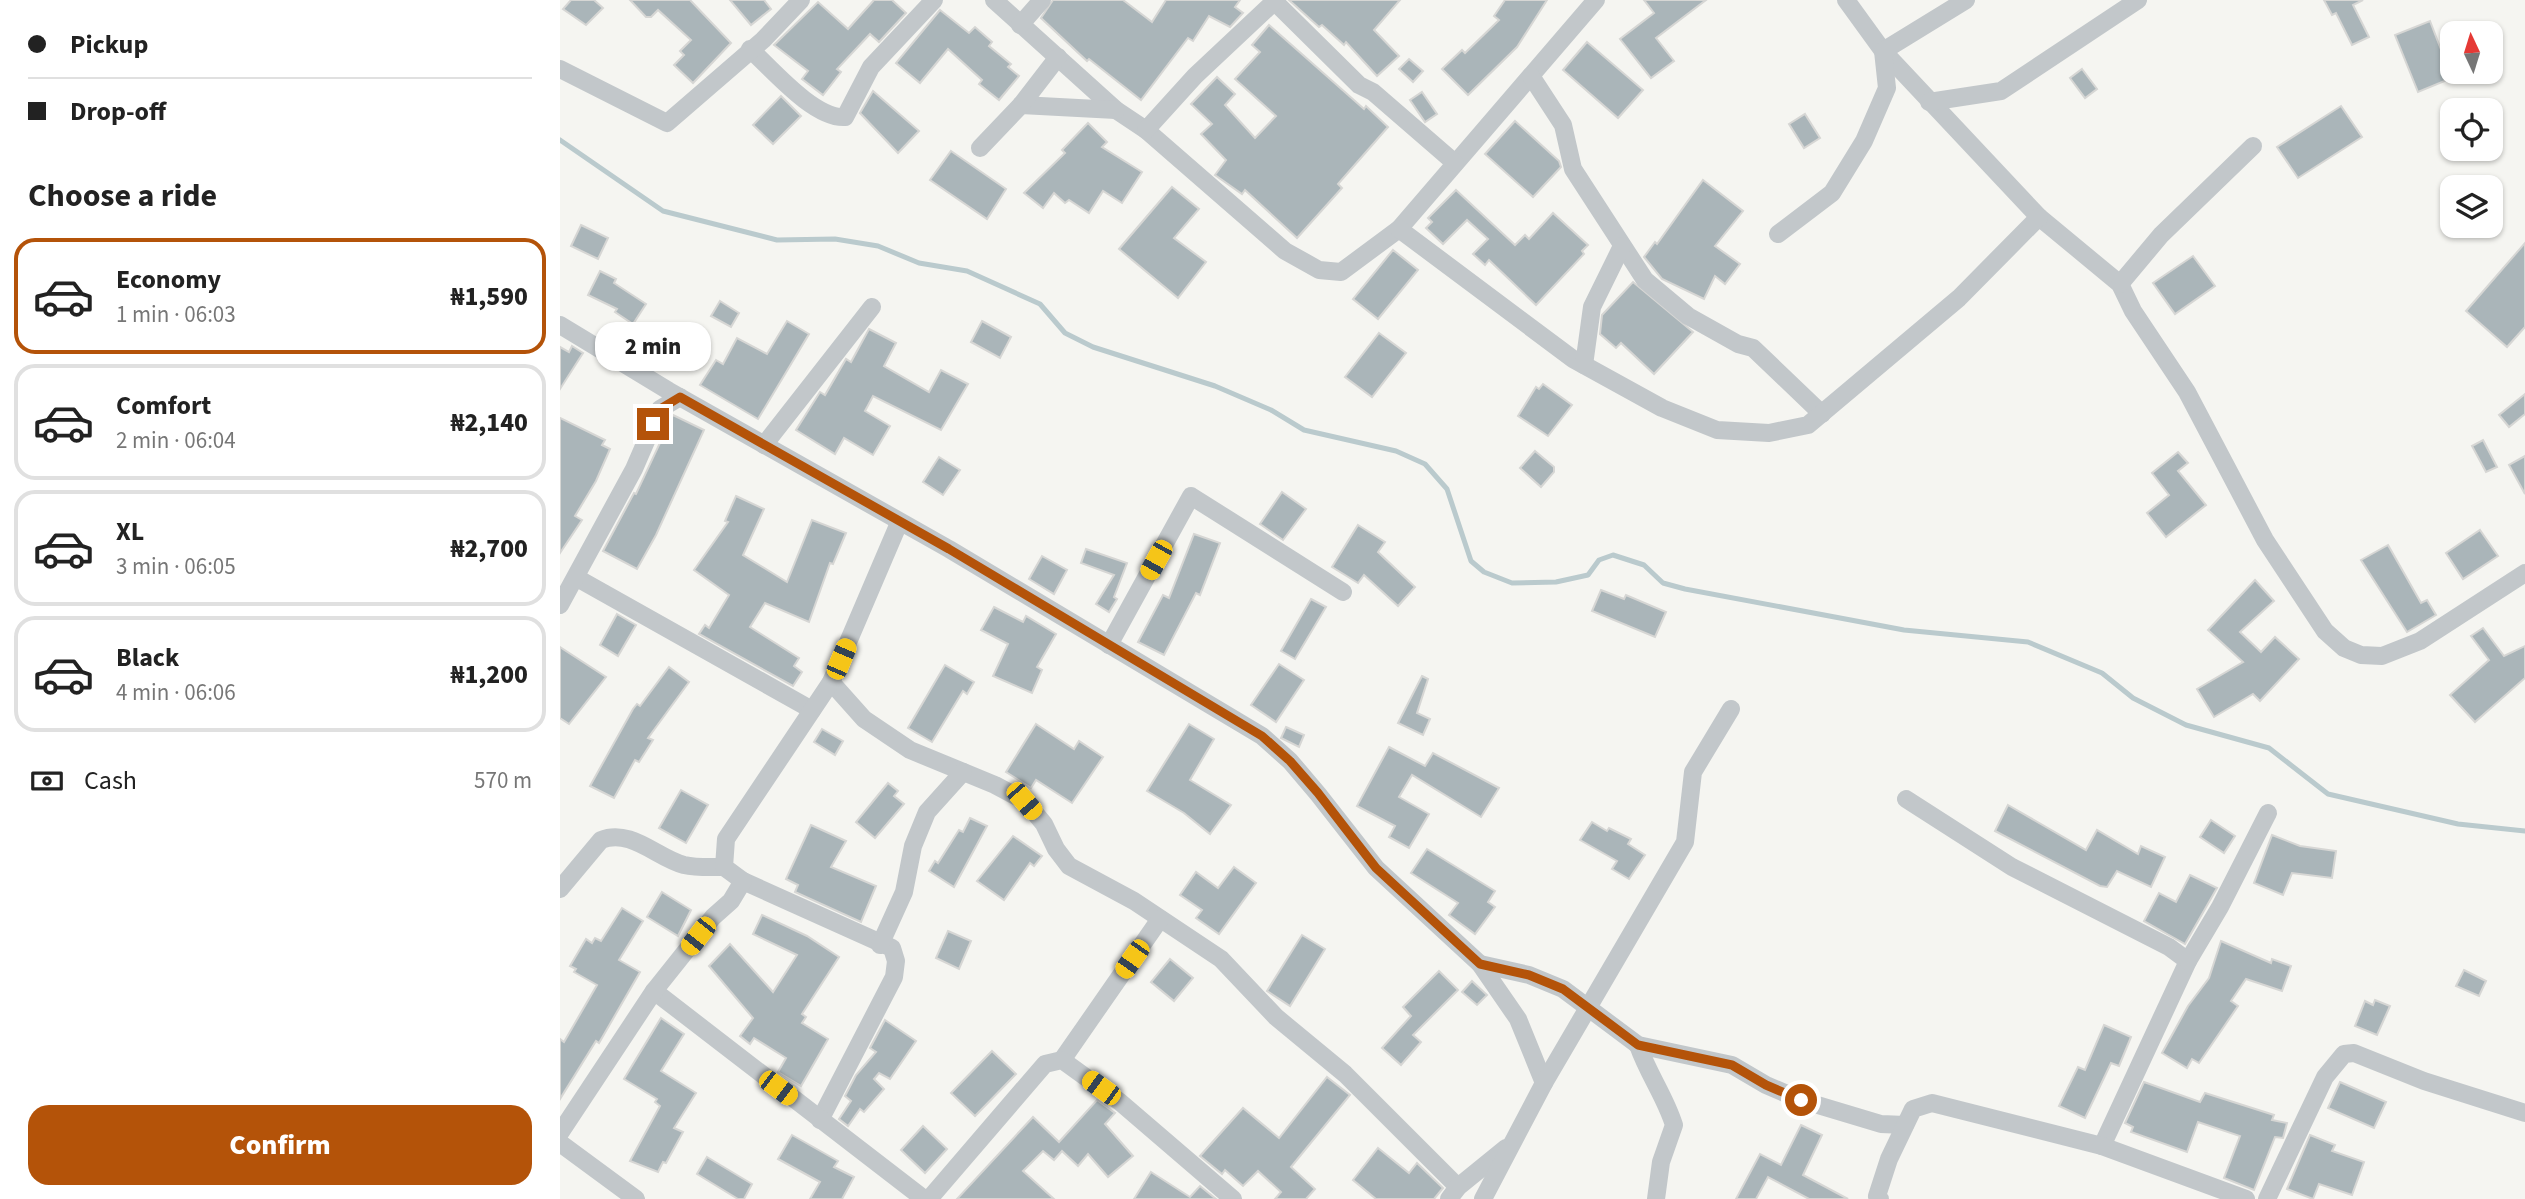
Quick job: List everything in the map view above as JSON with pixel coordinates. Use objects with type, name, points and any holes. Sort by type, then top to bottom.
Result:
[{"type":"street","points":[[560,69],[667,123],[762,40],[802,0]]},
{"type":"street","points":[[750,49],[805,100],[835,118],[845,117],[872,67],[934,0]]},
{"type":"street","points":[[994,0],[1116,110],[1146,130],[1285,251],[1319,270],[1341,272],[1399,229],[1596,0]]},
{"type":"street","points":[[1020,25],[1042,0]]},
{"type":"street","points":[[1846,0],[1883,51],[2039,217],[2120,284],[2133,311],[2187,392],[2265,540],[2325,631],[2344,648],[2361,655],[2382,656],[2420,641],[2525,573]]},
{"type":"street","points":[[1883,51],[1966,0]]},
{"type":"street","points":[[1929,102],[2001,91],[2138,0]]},
{"type":"street","points":[[1146,130],[1195,76],[1275,1],[1359,86],[1373,92],[1455,163]]},
{"type":"street","points":[[1778,234],[1832,193],[1864,141],[1887,88],[1883,51]]},
{"type":"street","points":[[980,148],[1021,105],[1058,57]]},
{"type":"street","points":[[1531,76],[1563,125],[1573,169],[1644,280],[1688,316],[1753,348],[1822,414]]},
{"type":"street","points":[[1021,105],[1116,110]]},
{"type":"street","points":[[2120,284],[2161,235],[2253,146]]},
{"type":"street","points":[[1399,229],[1584,365],[1662,408],[1717,430],[1769,433],[1808,425],[1822,414],[1959,298],[2039,217]]},
{"type":"street","points":[[1584,365],[1592,307],[1622,246]]},
{"type":"street","points":[[764,445],[872,307]]},
{"type":"street","points":[[560,325],[680,397],[949,549],[1262,736],[1290,761],[1318,793],[1376,868],[1480,964],[1518,1018],[1544,1083]]},
{"type":"street","points":[[560,605],[634,469],[660,409],[680,397]]},
{"type":"street","points":[[1108,645],[1191,496],[1343,592]]},
{"type":"street","points":[[724,867],[726,839],[732,827],[831,682],[899,523]]},
{"type":"street","points":[[577,578],[811,710]]},
{"type":"street","points":[[831,682],[864,719],[909,750],[1024,801],[1044,824],[1056,849],[1069,866],[1160,919],[1221,959],[1276,1017],[1345,1074],[1453,1193],[1514,1141]]},
{"type":"street","points":[[1482,1199],[1587,1007],[1685,842],[1693,772],[1731,709]]},
{"type":"street","points":[[880,945],[904,891],[913,846],[927,812],[963,772]]},
{"type":"street","points":[[1906,799],[2012,867],[2169,947],[2188,961]]},
{"type":"street","points":[[2102,1146],[2188,961],[2220,907],[2268,813]]},
{"type":"street","points":[[560,889],[601,840],[609,836],[623,837],[686,865],[724,867],[743,881],[880,945],[892,948],[896,961],[894,977],[820,1120]]},
{"type":"street","points":[[560,1133],[654,991],[713,917],[731,901],[743,881]]},
{"type":"street","points":[[654,991],[927,1199],[1045,1064],[1062,1060],[1160,919]]},
{"type":"street","points":[[1480,964],[1529,975],[1563,989],[1638,1045],[1732,1065],[1766,1085],[1801,1100],[1881,1124],[1905,1125]]},
{"type":"street","points":[[1638,1045],[1647,1073],[1661,1093],[1674,1125],[1661,1161],[1656,1199]]},
{"type":"street","points":[[2267,1199],[2325,1077],[2344,1054],[2354,1053],[2424,1081],[2525,1113]]},
{"type":"street","points":[[1062,1060],[1131,1111],[1233,1199]]},
{"type":"street","points":[[1880,1199],[1877,1196],[1881,1181],[1913,1109],[1932,1103],[2102,1146],[2246,1199]]},
{"type":"street","points":[[560,1143],[636,1199]]},
{"type":"building","points":[[571,0],[594,0],[603,8],[586,25],[563,9]]},
{"type":"building","points":[[630,0],[690,0],[731,43],[693,83],[674,65],[684,55],[680,51],[691,40],[658,10],[651,17],[646,17]]},
{"type":"building","points":[[730,0],[764,0],[771,9],[751,25]]},
{"type":"building","points":[[874,0],[892,0],[906,13],[879,42],[870,34],[837,69],[841,72],[823,95],[802,79],[808,71],[774,45],[818,2],[848,29]]},
{"type":"building","points":[[1053,0],[1123,0],[1152,22],[1166,0],[1240,0],[1235,7],[1243,13],[1230,27],[1209,16],[1193,41],[1188,38],[1141,100],[1089,59],[1087,61],[1041,18]]},
{"type":"building","points":[[1289,0],[1400,0],[1374,30],[1399,56],[1377,76],[1346,42],[1344,45],[1322,25],[1319,27]]},
{"type":"building","points":[[1505,0],[1547,0],[1517,47],[1468,95],[1442,69],[1462,50],[1465,53],[1499,20],[1494,16]]},
{"type":"building","points":[[1644,0],[1706,0],[1656,38],[1674,61],[1651,78],[1620,39],[1654,13]]},
{"type":"building","points":[[2324,0],[2363,0],[2353,5],[2369,37],[2352,45],[2336,13],[2332,15]]},
{"type":"building","points":[[940,10],[969,33],[975,27],[992,42],[989,46],[1011,64],[1008,67],[1019,76],[999,100],[979,84],[982,80],[948,49],[920,83],[896,63]]},
{"type":"building","points":[[2430,21],[2440,47],[2440,83],[2418,92],[2395,35]]},
{"type":"building","points":[[1269,25],[1388,127],[1338,184],[1342,188],[1297,238],[1245,190],[1242,194],[1215,175],[1226,160],[1201,134],[1212,124],[1191,104],[1217,77],[1235,94],[1225,105],[1255,138],[1276,116],[1235,79],[1260,52],[1252,45]]},
{"type":"building","points":[[1587,42],[1643,90],[1618,118],[1563,70]]},
{"type":"building","points":[[1409,59],[1423,71],[1413,82],[1399,69]]},
{"type":"building","points":[[2082,69],[2097,89],[2085,98],[2070,78]]},
{"type":"building","points":[[873,91],[919,131],[898,153],[860,113]]},
{"type":"building","points":[[1422,92],[1437,114],[1425,122],[1410,100]]},
{"type":"building","points":[[781,96],[801,116],[773,144],[753,125]]},
{"type":"building","points":[[2341,106],[2362,137],[2298,178],[2277,147]]},
{"type":"building","points":[[1805,114],[1820,138],[1804,148],[1789,124]]},
{"type":"building","points":[[1515,121],[1559,161],[1561,167],[1533,197],[1485,154]]},
{"type":"building","points":[[1088,123],[1107,142],[1102,147],[1142,172],[1122,203],[1103,191],[1089,213],[1069,200],[1065,203],[1054,193],[1043,208],[1024,193],[1065,153],[1062,150]]},
{"type":"building","points":[[951,151],[1006,189],[987,219],[930,180]]},
{"type":"building","points":[[1703,180],[1743,211],[1715,246],[1740,264],[1725,284],[1715,276],[1704,299],[1662,279],[1644,257],[1655,242],[1657,244]]},
{"type":"building","points":[[1172,187],[1199,209],[1174,238],[1206,262],[1178,298],[1119,249]]},
{"type":"building","points":[[1456,190],[1515,245],[1525,235],[1529,239],[1553,213],[1588,245],[1582,251],[1584,254],[1536,305],[1489,260],[1485,265],[1473,254],[1488,239],[1467,220],[1443,244],[1426,228],[1432,222],[1428,218]]},
{"type":"building","points":[[581,225],[608,238],[598,259],[571,246]]},
{"type":"building","points":[[2525,243],[2525,327],[2507,347],[2466,311]]},
{"type":"building","points":[[1393,250],[1418,270],[1378,319],[1353,299]]},
{"type":"building","points":[[2193,256],[2215,286],[2175,314],[2153,283]]},
{"type":"building","points":[[600,271],[616,279],[614,283],[646,304],[633,324],[615,312],[617,309],[588,295]]},
{"type":"building","points":[[1633,282],[1693,332],[1654,374],[1621,343],[1616,348],[1600,334],[1602,315]]},
{"type":"building","points":[[720,301],[739,313],[731,327],[711,316]]},
{"type":"building","points":[[787,321],[809,334],[758,419],[700,385],[716,360],[723,364],[737,338],[767,354]]},
{"type":"building","points":[[982,321],[1011,337],[1000,358],[971,342]]},
{"type":"building","points":[[869,329],[896,343],[884,366],[929,392],[941,370],[968,384],[941,430],[873,396],[865,411],[890,426],[873,455],[844,438],[835,454],[796,430],[820,392],[825,395],[846,359],[851,362]]},
{"type":"building","points":[[1379,333],[1406,353],[1372,397],[1345,377]]},
{"type":"building","points":[[572,346],[583,353],[560,389],[560,347],[569,352]]},
{"type":"building","points":[[1543,384],[1572,405],[1548,436],[1518,416],[1536,387],[1539,389]]},
{"type":"building","points":[[2525,394],[2525,414],[2509,427],[2499,415]]},
{"type":"building","points":[[673,415],[704,430],[656,535],[637,569],[603,551],[634,493],[636,494]]},
{"type":"building","points":[[560,418],[605,440],[602,445],[610,449],[596,481],[575,516],[582,520],[560,553]]},
{"type":"building","points":[[2483,440],[2497,467],[2486,472],[2472,446]]},
{"type":"building","points":[[1535,451],[1554,467],[1554,472],[1541,487],[1520,468]]},
{"type":"building","points":[[2178,452],[2188,463],[2178,471],[2206,505],[2166,537],[2147,513],[2169,495],[2152,473]]},
{"type":"building","points":[[2525,456],[2525,494],[2509,465]]},
{"type":"building","points":[[939,457],[960,470],[943,495],[923,482]]},
{"type":"building","points":[[1282,492],[1306,509],[1283,540],[1260,524]]},
{"type":"building","points":[[736,496],[764,509],[743,555],[787,582],[812,520],[846,533],[833,564],[830,563],[809,622],[765,603],[750,627],[799,658],[794,666],[802,672],[793,686],[699,634],[705,625],[709,628],[729,595],[694,570],[728,522],[725,521]]},
{"type":"building","points":[[1358,525],[1385,542],[1378,552],[1415,587],[1398,606],[1364,575],[1358,583],[1332,567]]},
{"type":"building","points":[[2480,530],[2498,556],[2463,579],[2446,553]]},
{"type":"building","points":[[1194,534],[1220,543],[1200,595],[1196,593],[1164,655],[1138,642],[1163,595],[1169,598]]},
{"type":"building","points":[[2388,545],[2421,603],[2427,600],[2436,615],[2407,632],[2361,560]]},
{"type":"building","points":[[1086,549],[1127,563],[1114,597],[1117,599],[1109,612],[1096,604],[1114,575],[1081,563]]},
{"type":"building","points":[[1042,556],[1067,570],[1054,594],[1029,579]]},
{"type":"building","points":[[2255,580],[2274,601],[2240,632],[2261,652],[2275,637],[2299,659],[2260,701],[2253,694],[2214,717],[2197,689],[2243,662],[2208,630]]},
{"type":"building","points":[[1601,590],[1624,599],[1626,595],[1666,612],[1655,637],[1592,611]]},
{"type":"building","points":[[1311,599],[1326,607],[1295,659],[1281,651]]},
{"type":"building","points":[[994,607],[1023,622],[1026,616],[1056,634],[1037,667],[1042,670],[1032,693],[993,676],[1008,644],[981,630]]},
{"type":"building","points":[[617,614],[636,625],[618,656],[600,645]]},
{"type":"building","points":[[2483,628],[2504,656],[2525,646],[2525,678],[2475,722],[2450,695],[2489,660],[2471,636]]},
{"type":"building","points":[[560,647],[606,677],[569,724],[560,718]]},
{"type":"building","points":[[1279,664],[1304,680],[1276,722],[1251,705]]},
{"type":"building","points":[[945,665],[974,682],[967,694],[963,691],[932,742],[908,728]]},
{"type":"building","points":[[669,667],[689,682],[648,738],[653,740],[639,762],[635,760],[614,798],[590,786],[633,709],[637,704],[640,706]]},
{"type":"building","points":[[1422,676],[1428,679],[1417,713],[1430,719],[1423,735],[1398,723]]},
{"type":"building","points":[[1036,724],[1074,749],[1079,741],[1103,757],[1072,803],[1036,780],[1031,788],[1006,772]]},
{"type":"building","points":[[1189,724],[1214,739],[1190,780],[1231,805],[1210,834],[1184,813],[1147,791]]},
{"type":"building","points":[[1286,727],[1304,735],[1299,747],[1281,738]]},
{"type":"building","points":[[822,729],[843,741],[835,755],[814,742]]},
{"type":"building","points":[[1389,747],[1425,766],[1433,753],[1499,788],[1481,817],[1412,775],[1399,797],[1429,814],[1409,848],[1389,837],[1395,826],[1357,806]]},
{"type":"building","points":[[888,783],[898,791],[894,796],[904,804],[875,838],[856,822]]},
{"type":"building","points":[[681,790],[708,805],[686,843],[659,828]]},
{"type":"building","points":[[2008,805],[2086,850],[2097,830],[2138,854],[2141,846],[2165,857],[2151,887],[2117,871],[2107,887],[2100,886],[1995,831]]},
{"type":"building","points":[[970,818],[987,826],[954,887],[929,871],[935,861],[938,863],[959,830],[963,832]]},
{"type":"building","points":[[2211,820],[2235,836],[2224,853],[2200,837]]},
{"type":"building","points":[[1592,822],[1607,831],[1609,828],[1631,839],[1628,844],[1645,855],[1629,879],[1612,869],[1617,861],[1580,840]]},
{"type":"building","points":[[811,825],[846,841],[831,867],[876,886],[861,922],[795,892],[798,885],[786,879]]},
{"type":"building","points":[[2272,835],[2300,846],[2336,851],[2332,878],[2292,873],[2283,895],[2254,883]]},
{"type":"building","points":[[1013,836],[1042,856],[1034,866],[1030,863],[1004,900],[977,881]]},
{"type":"building","points":[[1427,849],[1495,891],[1488,902],[1495,907],[1475,934],[1449,915],[1458,903],[1411,873]]},
{"type":"building","points":[[1234,867],[1256,883],[1219,934],[1196,918],[1202,910],[1180,895],[1196,872],[1218,888]]},
{"type":"building","points":[[2190,875],[2217,888],[2185,944],[2144,921],[2159,893],[2176,902]]},
{"type":"building","points":[[662,892],[691,910],[678,936],[647,917]]},
{"type":"building","points":[[622,908],[643,921],[619,960],[640,972],[599,1043],[596,1041],[560,1099],[560,1039],[564,1042],[597,985],[574,972],[576,969],[570,966],[586,939],[592,943],[595,938],[601,941]]},
{"type":"building","points":[[762,915],[807,936],[839,957],[802,1014],[806,1017],[802,1023],[828,1039],[801,1086],[778,1072],[786,1058],[754,1038],[750,1044],[740,1036],[753,1018],[709,966],[730,944],[773,992],[797,955],[753,934]]},
{"type":"building","points":[[948,931],[971,941],[959,969],[936,958]]},
{"type":"building","points":[[1302,935],[1325,949],[1290,1006],[1267,991]]},
{"type":"building","points":[[2221,941],[2271,963],[2272,959],[2291,966],[2282,991],[2246,979],[2231,1001],[2238,1006],[2199,1063],[2192,1059],[2187,1068],[2162,1053],[2188,1006],[2209,978]]},
{"type":"building","points":[[1170,959],[1193,978],[1174,1001],[1151,982]]},
{"type":"building","points":[[2464,970],[2486,981],[2479,996],[2456,986]]},
{"type":"building","points":[[1439,971],[1458,990],[1413,1035],[1421,1042],[1401,1065],[1382,1048],[1411,1016],[1403,1007]]},
{"type":"building","points":[[1472,981],[1487,995],[1477,1005],[1462,992]]},
{"type":"building","points":[[2375,1000],[2390,1006],[2377,1035],[2355,1026],[2365,1001],[2373,1005]]},
{"type":"building","points":[[661,1018],[684,1034],[661,1071],[696,1093],[674,1128],[683,1132],[658,1172],[630,1161],[660,1106],[655,1102],[657,1099],[624,1079]]},
{"type":"building","points":[[885,1020],[916,1041],[890,1079],[879,1073],[874,1079],[884,1089],[864,1112],[860,1109],[848,1126],[839,1119],[851,1101],[845,1096],[856,1075],[876,1052],[870,1048]]},
{"type":"building","points":[[2104,1025],[2131,1037],[2119,1066],[2111,1063],[2085,1118],[2059,1106],[2078,1067],[2085,1070]]},
{"type":"building","points":[[992,1051],[1016,1074],[975,1116],[951,1093]]},
{"type":"building","points":[[1327,1077],[1350,1095],[1291,1167],[1315,1189],[1306,1199],[1275,1199],[1281,1192],[1258,1171],[1243,1186],[1225,1170],[1222,1174],[1200,1156],[1243,1108],[1279,1138]]},
{"type":"building","points":[[2144,1082],[2200,1102],[2205,1093],[2274,1115],[2272,1120],[2287,1123],[2283,1138],[2275,1137],[2254,1190],[2224,1178],[2240,1136],[2198,1122],[2187,1152],[2131,1132],[2133,1127],[2125,1123]]},
{"type":"building","points":[[2340,1082],[2386,1102],[2374,1128],[2328,1108]]},
{"type":"building","points":[[1097,1100],[1115,1113],[1105,1124],[1133,1156],[1108,1177],[1088,1154],[1078,1166],[1062,1151],[1054,1160],[1043,1151],[1023,1171],[1054,1199],[957,1199],[1033,1117],[1059,1142]]},
{"type":"building","points":[[1801,1125],[1822,1135],[1803,1175],[1848,1199],[1809,1199],[1768,1177],[1756,1199],[1736,1199],[1760,1154],[1781,1165]]},
{"type":"building","points":[[923,1126],[947,1149],[925,1173],[901,1150]]},
{"type":"building","points":[[792,1135],[838,1161],[834,1167],[854,1177],[842,1199],[810,1199],[820,1182],[778,1159]]},
{"type":"building","points":[[2310,1135],[2335,1145],[2332,1151],[2364,1162],[2352,1195],[2319,1184],[2313,1199],[2287,1189]]},
{"type":"building","points":[[1378,1148],[1409,1173],[1417,1163],[1443,1188],[1434,1199],[1376,1199],[1353,1180]]},
{"type":"building","points":[[707,1157],[752,1184],[744,1199],[738,1199],[697,1174]]},
{"type":"building","points":[[1151,1172],[1190,1197],[1200,1186],[1216,1199],[1134,1199]]},
{"type":"waterway","points":[[560,140],[663,211],[777,240],[835,239],[878,246],[919,263],[967,271],[1040,304],[1065,333],[1093,347],[1215,386],[1271,410],[1304,430],[1396,451],[1425,464],[1447,489],[1471,561],[1484,572],[1512,583],[1556,582],[1588,575],[1599,560],[1613,555],[1644,565],[1663,583],[1685,589],[1904,630],[2028,642],[2102,673],[2133,698],[2186,725],[2269,748],[2328,794],[2458,824],[2525,831]]},
{"type":"route","points":[[653,424],[660,409],[680,397],[949,549],[1262,736],[1290,761],[1318,793],[1376,868],[1480,964],[1529,975],[1563,989],[1638,1045],[1685,1058],[1732,1065],[1766,1085],[1801,1100]]}]
